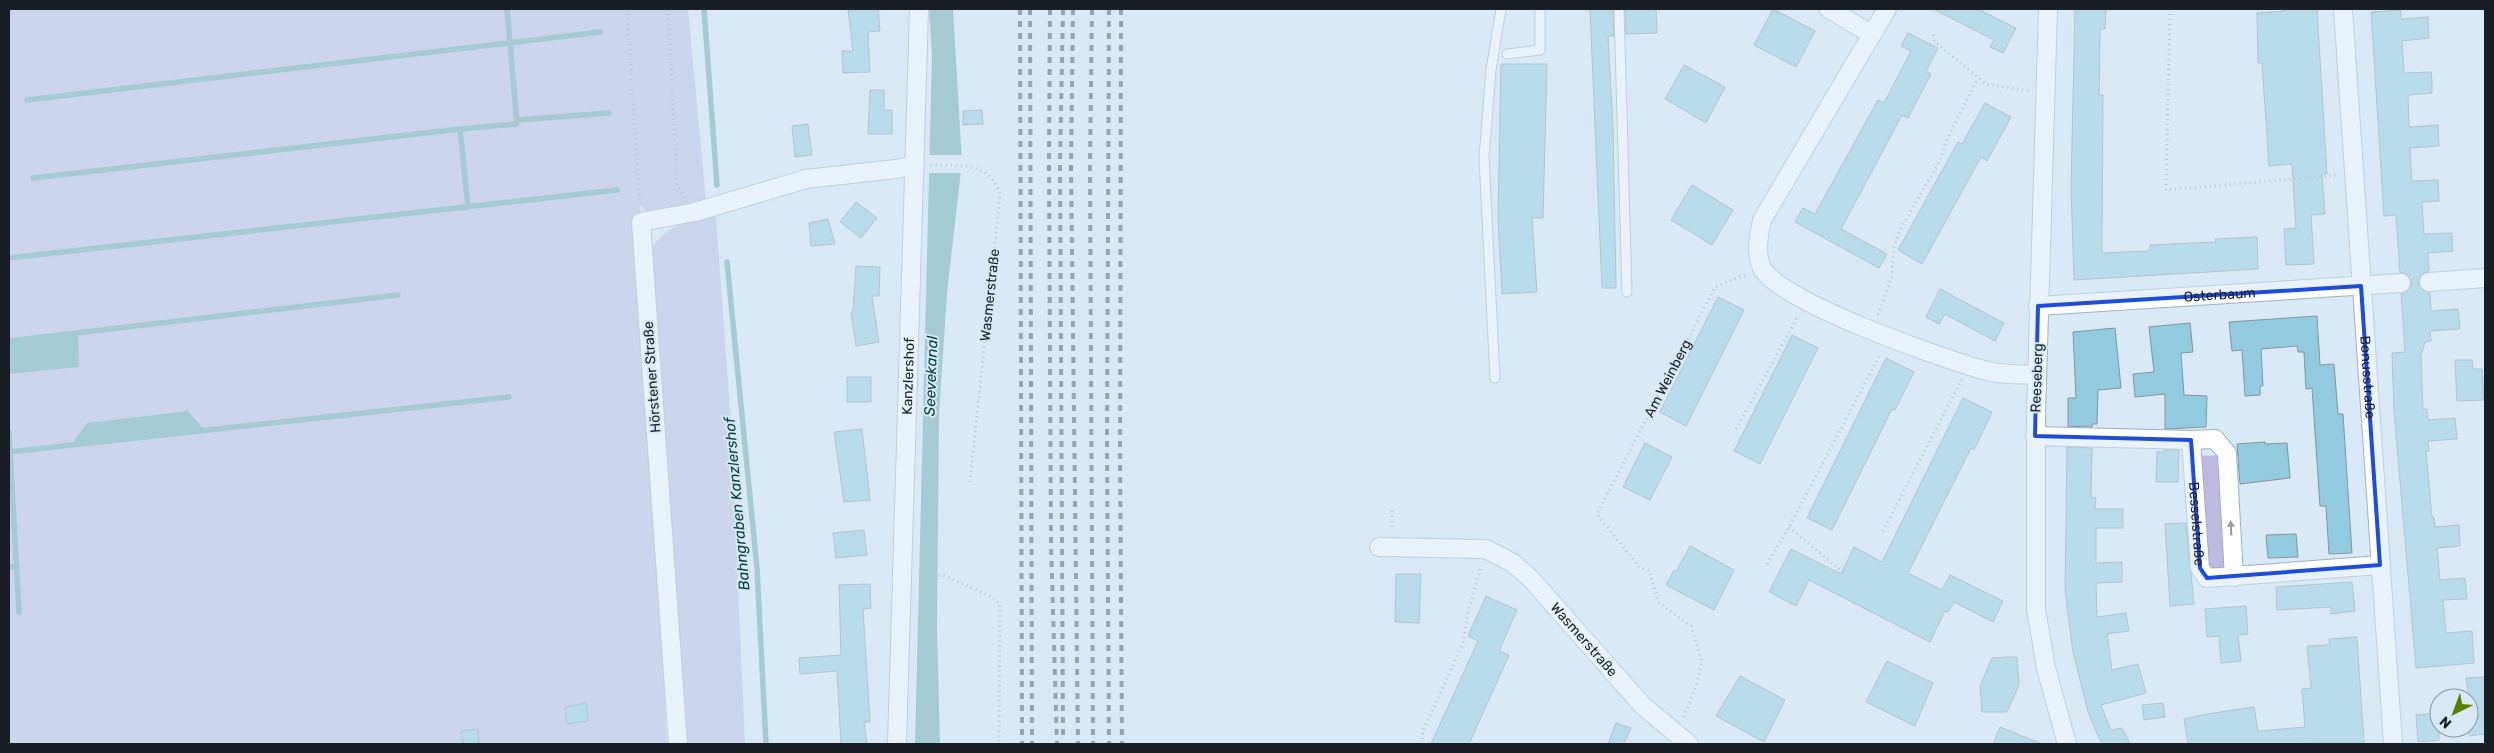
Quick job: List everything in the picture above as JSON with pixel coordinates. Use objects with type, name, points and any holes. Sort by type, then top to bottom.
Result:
[{"type":"street","name":"Kanzlershof","points":[[897,744],[920,165],[919,9]]},
{"type":"street","points":[[1829,9],[1871,34]]},
{"type":"street","points":[[1887,9],[1762,220],[1758,236],[1762,268],[1776,284],[1805,302],[1889,337],[1969,366],[2004,374],[2037,374]]},
{"type":"street","name":"Reeseberg","points":[[2048,9],[2038,306],[2035,550],[2038,625],[2057,715],[2067,744]]},
{"type":"street","name":"Bonusstraße","points":[[2343,9],[2393,744]]},
{"type":"street","points":[[641,222],[695,212],[806,179],[920,165]]},
{"type":"street","name":"Hörstener Straße","points":[[641,222],[678,744]]},
{"type":"street","points":[[2429,282],[2485,278]]},
{"type":"street","name":"Osterbaum","points":[[2038,306],[2401,283]]},
{"type":"street","points":[[2035,436],[2215,439],[2227,453],[2234,577]]},
{"type":"street","name":"Besselstraße","points":[[2191,440],[2200,568],[2207,578],[2380,564]]},
{"type":"street","name":"Wasmerstraße","points":[[1386,542],[1486,549],[1514,563],[1531,579],[1624,686],[1683,740]]},
{"type":"lane","points":[[1496,378],[1484,156],[1491,70],[1501,9]]},
{"type":"lane","points":[[1507,54],[1540,50],[1540,9]]},
{"type":"lane","points":[[1619,9],[1627,292]]},
{"type":"path","points":[[627,9],[641,222]]},
{"type":"path","points":[[668,9],[677,186]]},
{"type":"path","points":[[2170,9],[2166,190],[2354,174]]},
{"type":"path","points":[[1933,35],[1935,42],[1986,84],[2046,94]]},
{"type":"path","points":[[1872,330],[1892,276],[1894,245],[1900,228],[1938,164],[1947,138],[1978,78]]},
{"type":"path","name":"Wasmerstraße","points":[[920,165],[968,166],[981,170],[997,187],[1000,196],[970,482]]},
{"type":"path","name":"Am Weinberg","points":[[1683,740],[1702,661],[1691,626],[1658,602],[1649,570],[1640,568],[1597,514],[1715,286],[1762,268]]},
{"type":"path","points":[[1736,429],[1805,302]]},
{"type":"path","points":[[1767,564],[1790,527],[1889,337]]},
{"type":"path","points":[[1882,531],[1969,366]]},
{"type":"path","points":[[1386,542],[1392,512]]},
{"type":"path","points":[[1790,527],[1844,573]]},
{"type":"path","points":[[1421,744],[1423,731],[1463,643],[1469,608],[1486,549]]},
{"type":"path","points":[[912,579],[943,575],[992,596],[1000,604],[999,744]]},
{"type":"highlighted area","points":[[2361,286],[2380,565],[2207,578],[2200,568],[2191,440],[2035,436],[2038,306]]},
{"type":"shaded area","points":[[9,9],[688,9],[706,201],[653,215],[643,209],[640,204],[667,744],[9,744]]},
{"type":"shaded area","points":[[716,217],[731,424],[745,744],[687,744],[651,249],[664,234],[679,225],[697,219]]},
{"type":"shaded area","points":[[2223,455],[2230,568],[2205,569],[2199,456]]},
{"type":"water","name":"Seevekanal","points":[[929,9],[953,9],[962,162],[947,293],[939,415],[937,629],[940,744],[915,744],[932,54]]},
{"type":"water","points":[[78,333],[79,367],[9,374],[9,341]]},
{"type":"water","points":[[188,411],[205,431],[70,446],[87,423]]},
{"type":"pier","points":[[927,155],[964,155],[963,173],[927,173]]},
{"type":"building","points":[[848,9],[878,9],[880,31],[868,32],[870,72],[843,73],[842,51],[853,51]]},
{"type":"building","points":[[1590,9],[1613,9],[1614,36],[1608,36],[1613,128],[1616,288],[1602,288]]},
{"type":"building","points":[[1625,9],[1656,9],[1657,33],[1626,34]]},
{"type":"building","points":[[1773,9],[1815,31],[1796,67],[1754,45]]},
{"type":"building","points":[[1933,9],[1978,9],[2016,28],[2003,53],[1990,47],[1994,40]]},
{"type":"building","points":[[2075,9],[2106,9],[2105,29],[2100,29],[2099,95],[2103,95],[2102,253],[2150,251],[2150,245],[2216,242],[2215,239],[2257,237],[2258,269],[2074,280],[2071,189]]},
{"type":"building","points":[[2285,9],[2317,9],[2327,174],[2322,174],[2325,214],[2311,215],[2314,264],[2286,265],[2284,229],[2296,228],[2292,164],[2269,166],[2262,63],[2258,63],[2257,13],[2285,11]]},
{"type":"building","points":[[2401,10],[2401,19],[2428,17],[2429,38],[2402,41],[2404,73],[2431,72],[2432,82],[2432,93],[2408,95],[2409,127],[2438,125],[2439,146],[2410,148],[2412,181],[2438,180],[2439,201],[2422,202],[2424,234],[2452,233],[2453,251],[2428,253],[2429,271],[2423,274],[2418,283],[2424,291],[2430,293],[2431,311],[2458,309],[2460,329],[2430,331],[2431,341],[2425,342],[2421,356],[2423,409],[2427,409],[2428,420],[2455,418],[2457,439],[2428,441],[2429,451],[2426,451],[2432,517],[2434,517],[2435,527],[2459,525],[2460,546],[2437,548],[2440,580],[2465,578],[2467,599],[2443,600],[2446,633],[2472,631],[2474,663],[2416,668],[2394,411],[2392,353],[2405,352],[2401,294],[2410,288],[2412,282],[2406,274],[2400,272],[2396,215],[2384,216],[2371,12]]},
{"type":"building","points":[[1908,33],[1938,48],[1926,71],[1931,74],[1908,118],[1902,115],[1841,229],[1887,254],[1879,268],[1795,222],[1803,208],[1815,214],[1878,100],[1884,103],[1911,51],[1901,46]]},
{"type":"building","points":[[1501,64],[1547,64],[1543,218],[1532,218],[1537,292],[1502,294],[1498,218]]},
{"type":"building","points":[[1684,65],[1725,87],[1706,123],[1665,99]]},
{"type":"building","points":[[870,90],[884,90],[884,110],[892,110],[892,134],[868,134]]},
{"type":"building","points":[[1985,103],[2011,117],[1987,161],[1981,157],[1922,264],[1898,250],[1958,142],[1962,144]]},
{"type":"building","points":[[982,110],[983,124],[963,125],[963,111]]},
{"type":"building","points":[[808,124],[812,155],[795,157],[792,126]]},
{"type":"building","points":[[1692,185],[1733,210],[1712,245],[1671,220]]},
{"type":"building","points":[[856,202],[877,218],[861,238],[840,222]]},
{"type":"building","points":[[828,219],[835,244],[811,246],[809,223]]},
{"type":"building","points":[[856,266],[880,267],[879,296],[872,296],[879,342],[856,346],[851,312],[853,311]]},
{"type":"building","points":[[1940,289],[2004,323],[1995,341],[1945,314],[1939,324],[1926,317]]},
{"type":"building","points":[[1718,297],[1744,310],[1686,426],[1660,412]]},
{"type":"building","points":[[2317,316],[2320,365],[2334,364],[2338,414],[2343,414],[2352,553],[2329,554],[2326,506],[2320,506],[2312,388],[2306,389],[2304,352],[2298,352],[2297,346],[2261,349],[2263,386],[2260,386],[2260,395],[2245,396],[2242,350],[2232,351],[2229,322]]},
{"type":"building","points":[[2190,323],[2193,352],[2181,353],[2184,395],[2207,396],[2206,427],[2165,429],[2165,394],[2135,397],[2133,374],[2154,372],[2149,327]]},
{"type":"building","points":[[2115,328],[2121,388],[2098,390],[2097,424],[2092,424],[2092,427],[2068,426],[2068,398],[2076,398],[2073,332]]},
{"type":"building","points":[[1792,335],[1818,348],[1760,464],[1734,451]]},
{"type":"building","points":[[1886,358],[1914,372],[1895,410],[1892,409],[1832,530],[1807,518]]},
{"type":"building","points":[[2455,360],[2472,360],[2473,369],[2482,369],[2484,400],[2457,401]]},
{"type":"building","points":[[847,377],[871,377],[871,402],[847,402]]},
{"type":"building","points":[[1963,398],[1992,412],[1974,450],[1971,448],[1908,573],[1942,590],[1950,575],[2003,601],[1993,622],[1954,602],[1948,612],[1945,611],[1930,642],[1809,580],[1796,606],[1769,592],[1791,549],[1841,574],[1854,547],[1882,562]]},
{"type":"building","points":[[862,429],[870,500],[844,502],[834,432]]},
{"type":"building","points":[[2265,442],[2265,444],[2287,443],[2290,478],[2240,484],[2237,444]]},
{"type":"building","points":[[1645,443],[1672,457],[1650,500],[1623,487]]},
{"type":"building","points":[[2067,447],[2092,448],[2091,497],[2096,498],[2095,509],[2123,509],[2123,528],[2096,528],[2096,563],[2122,562],[2122,582],[2096,583],[2097,617],[2126,613],[2129,631],[2107,634],[2112,670],[2138,664],[2146,693],[2101,705],[2111,730],[2122,728],[2130,744],[2103,744],[2100,741],[2088,712],[2073,652],[2065,590]]},
{"type":"building","points":[[2164,450],[2179,450],[2178,482],[2156,482],[2157,452],[2164,452]]},
{"type":"building","points":[[2186,523],[2194,604],[2170,606],[2165,524]]},
{"type":"building","points":[[864,530],[867,555],[836,558],[833,533]]},
{"type":"building","points":[[2296,534],[2298,557],[2268,558],[2266,535]]},
{"type":"building","points":[[1690,546],[1734,570],[1714,610],[1666,585],[1674,570],[1676,572]]},
{"type":"building","points":[[1396,574],[1421,574],[1419,623],[1395,622]]},
{"type":"building","points":[[2352,582],[2355,611],[2331,614],[2331,607],[2277,610],[2276,587]]},
{"type":"building","points":[[870,584],[871,608],[863,609],[870,722],[864,722],[867,744],[841,744],[837,671],[800,674],[799,658],[841,655],[839,585]]},
{"type":"building","points":[[1486,596],[1517,610],[1499,651],[1509,655],[1469,744],[1431,744],[1478,641],[1468,636]]},
{"type":"building","points":[[2246,606],[2248,634],[2238,635],[2241,661],[2221,663],[2219,636],[2207,637],[2205,609]]},
{"type":"building","points":[[2357,637],[2364,743],[2188,744],[2184,719],[2254,707],[2258,731],[2305,727],[2302,689],[2311,688],[2307,646],[2330,645],[2329,639]]},
{"type":"building","points":[[2017,657],[2019,685],[2007,712],[1982,712],[1980,686],[1992,658]]},
{"type":"building","points":[[1887,661],[1933,683],[1915,726],[1866,702]]},
{"type":"building","points":[[1740,676],[1785,700],[1764,742],[1716,716]]},
{"type":"building","points":[[2485,677],[2485,734],[2479,735],[2479,688],[2468,688],[2466,678]]},
{"type":"building","points":[[586,703],[588,721],[567,724],[565,707]]},
{"type":"building","points":[[2163,703],[2165,717],[2144,720],[2142,705]]},
{"type":"building","points":[[2429,714],[2429,738],[2439,738],[2439,740],[2418,742],[2416,715]]},
{"type":"building","points":[[1616,723],[1631,728],[1624,744],[1608,744]]},
{"type":"building","points":[[2000,727],[2042,744],[1993,744]]},
{"type":"building","points":[[478,729],[479,744],[463,744],[461,731]]},
{"type":"waterway","points":[[468,207],[460,129],[517,124],[507,9]]},
{"type":"waterway","name":"Bahngraben Kanzlershof","points":[[704,9],[717,185]]},
{"type":"waterway","points":[[27,100],[600,32]]},
{"type":"waterway","points":[[517,120],[609,113]]},
{"type":"waterway","points":[[33,178],[460,129]]},
{"type":"waterway","points":[[9,258],[617,190]]},
{"type":"waterway","name":"Bahngraben Kanzlershof","points":[[727,262],[757,568],[766,744]]},
{"type":"waterway","points":[[9,341],[398,295]]},
{"type":"waterway","points":[[9,452],[509,397]]},
{"type":"waterway","points":[[9,432],[19,612]]},
{"type":"waterway","points":[[9,567],[16,567]]},
{"type":"railway","points":[[1020,9],[1022,744]]},
{"type":"railway","points":[[1030,9],[1032,744]]},
{"type":"railway","points":[[1050,9],[1051,543],[1057,744]]},
{"type":"railway","points":[[1063,9],[1060,163],[1063,736]]},
{"type":"railway","points":[[1073,9],[1071,165],[1078,744]]},
{"type":"railway","points":[[1092,9],[1090,166],[1093,744]]},
{"type":"railway","points":[[1109,9],[1107,443],[1109,744]]},
{"type":"railway","points":[[1121,9],[1120,452],[1122,744]]}]
